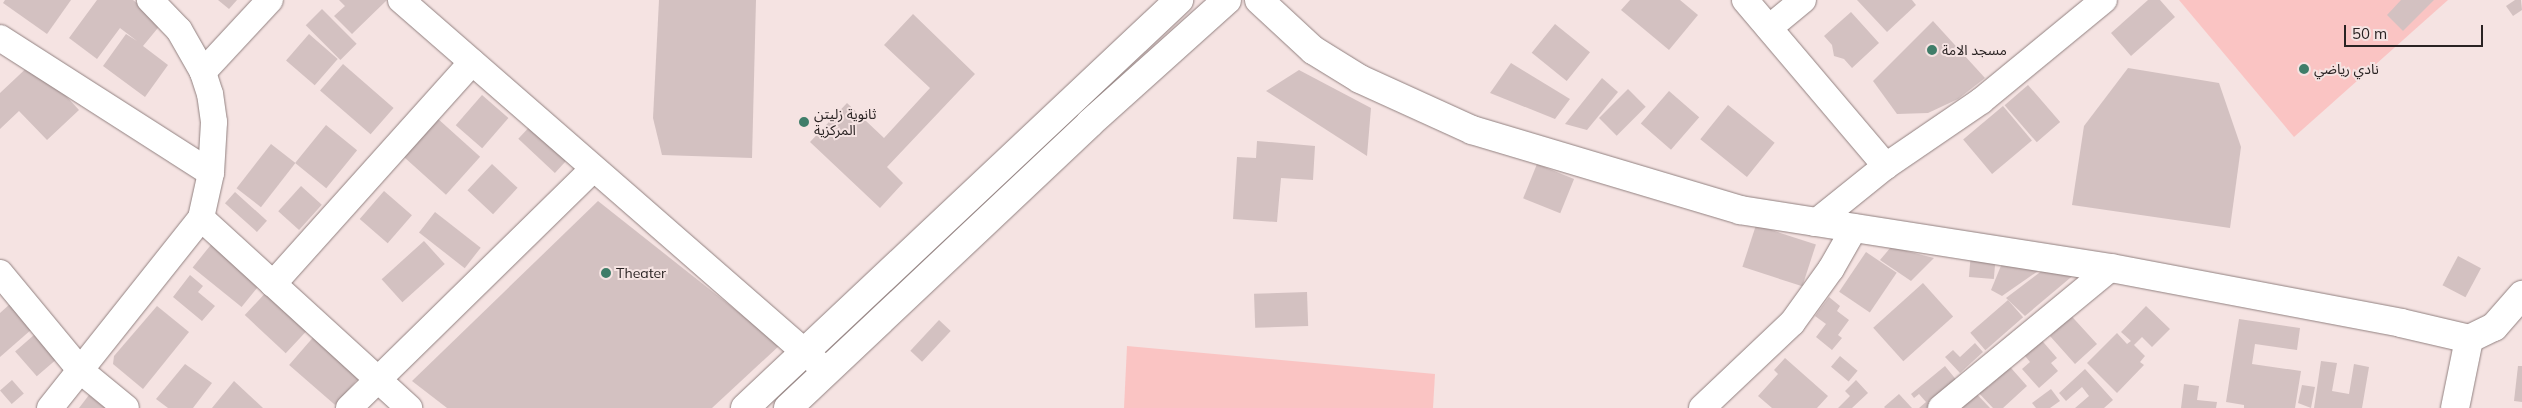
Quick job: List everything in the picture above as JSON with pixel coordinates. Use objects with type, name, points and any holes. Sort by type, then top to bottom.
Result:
[{"type":"main road","points":[[745,408],[1179,0]]},
{"type":"main road","points":[[1259,0],[1313,50],[1360,79],[1472,130],[1686,196],[1815,223],[1855,227],[2111,268],[2401,323],[2469,339],[2494,326],[2522,295]]},
{"type":"main road","points":[[788,408],[1090,123],[1224,1]]},
{"type":"main road","points":[[2455,408],[2469,339]]},
{"type":"street","points":[[50,408],[201,218],[211,173],[214,122],[203,72],[179,30],[150,0]]},
{"type":"street","points":[[203,72],[270,0]]},
{"type":"street","points":[[401,0],[826,371]]},
{"type":"street","points":[[1745,0],[1886,166]]},
{"type":"street","points":[[1769,28],[1803,0]]},
{"type":"street","points":[[1815,223],[1886,166],[1981,101],[2104,0]]},
{"type":"street","points":[[0,38],[211,173]]},
{"type":"street","points":[[273,284],[472,62]]},
{"type":"street","points":[[349,408],[379,381],[593,169]]},
{"type":"street","points":[[201,218],[409,408]]},
{"type":"street","points":[[1702,408],[1792,322],[1831,269],[1855,227]]},
{"type":"street","points":[[1941,408],[2111,268]]},
{"type":"street","points":[[0,273],[81,371],[126,408]]},
{"type":"shaded area","name":"نادي رياضي","points":[[2179,0],[2448,0],[2294,137]]},
{"type":"shaded area","points":[[1127,346],[1435,374],[1433,408],[1124,408]]},
{"type":"building","points":[[5,0],[71,0],[47,34],[3,3]]},
{"type":"building","points":[[97,0],[133,0],[162,23],[143,46],[168,65],[145,97],[103,66],[126,34],[137,41],[120,28],[97,59],[69,38]]},
{"type":"building","points":[[218,0],[237,0],[229,9]]},
{"type":"building","points":[[339,0],[387,0],[352,34],[334,16],[345,6]]},
{"type":"building","points":[[659,0],[756,0],[752,158],[662,155],[653,118]]},
{"type":"building","points":[[1630,0],[1680,0],[1698,15],[1669,50],[1621,10]]},
{"type":"building","points":[[1857,0],[1912,0],[1916,5],[1887,32]]},
{"type":"building","points":[[2148,0],[2160,0],[2175,17],[2131,56],[2111,33]]},
{"type":"building","points":[[2401,0],[2434,0],[2403,31],[2387,15]]},
{"type":"building","points":[[2515,0],[2521,0],[2522,10],[2513,16],[2506,6]]},
{"type":"building","points":[[322,9],[357,44],[340,60],[306,25]]},
{"type":"building","points":[[1851,12],[1879,43],[1852,68],[1844,59],[1834,56],[1832,45],[1824,36]]},
{"type":"building","points":[[913,14],[975,74],[887,167],[903,183],[880,208],[810,142],[847,103],[884,138],[930,88],[884,45]]},
{"type":"building","name":"مسجد الامة","points":[[1933,21],[1985,78],[1958,99],[1928,113],[1897,114],[1873,81]]},
{"type":"building","points":[[1555,24],[1590,52],[1567,81],[1532,53]]},
{"type":"building","points":[[309,34],[338,59],[315,85],[286,60]]},
{"type":"building","points":[[34,61],[79,110],[47,140],[19,111],[0,129],[0,93]]},
{"type":"building","points":[[1511,63],[1570,99],[1555,119],[1490,93]]},
{"type":"building","points":[[343,64],[394,108],[371,134],[320,90]]},
{"type":"building","points":[[2128,68],[2219,83],[2241,147],[2230,228],[2072,205],[2084,126]]},
{"type":"building","points":[[1299,70],[1371,108],[1367,156],[1266,91]]},
{"type":"building","points":[[1602,78],[1618,92],[1587,130],[1565,124]]},
{"type":"building","points":[[2028,85],[2060,122],[2037,142],[2005,105]]},
{"type":"building","points":[[1628,89],[1646,107],[1617,136],[1599,118]]},
{"type":"building","points":[[1669,91],[1699,117],[1671,150],[1641,123]]},
{"type":"building","points":[[482,95],[508,118],[482,148],[456,125]]},
{"type":"building","points":[[1728,105],[1775,143],[1747,177],[1700,139]]},
{"type":"building","points":[[2003,106],[2032,140],[1992,174],[1963,139]]},
{"type":"building","points":[[437,118],[480,157],[446,195],[403,156]]},
{"type":"building","points":[[534,122],[571,156],[555,173],[518,139]]},
{"type":"building","points":[[326,125],[357,150],[326,188],[295,163]]},
{"type":"building","points":[[1257,141],[1315,146],[1313,180],[1281,178],[1277,222],[1233,219],[1237,157],[1256,158]]},
{"type":"building","points":[[271,144],[295,163],[261,207],[237,188]]},
{"type":"building","points":[[492,164],[518,188],[493,214],[467,190]]},
{"type":"building","points":[[1537,164],[1574,179],[1560,213],[1523,198]]},
{"type":"building","points":[[301,186],[322,205],[299,230],[278,211]]},
{"type":"building","points":[[384,191],[412,215],[388,243],[360,219]]},
{"type":"building","points":[[235,192],[267,221],[257,232],[225,203]]},
{"type":"building","name":"Theater","points":[[598,201],[780,345],[712,408],[447,408],[412,381]]},
{"type":"building","points":[[435,212],[481,248],[465,268],[419,232]]},
{"type":"building","points":[[1756,225],[1816,244],[1802,286],[1742,267]]},
{"type":"building","points":[[214,241],[263,281],[242,307],[193,267]]},
{"type":"building","points":[[424,241],[445,264],[402,302],[382,279]]},
{"type":"building","points":[[1891,247],[1934,258],[1911,281],[1880,260]]},
{"type":"building","points":[[1866,252],[1897,273],[1870,312],[1839,292]]},
{"type":"building","points":[[1971,253],[1996,255],[1994,279],[1969,277]]},
{"type":"building","points":[[2005,256],[2041,269],[2002,296],[1991,290]]},
{"type":"building","points":[[2458,256],[2481,268],[2465,297],[2443,285]]},
{"type":"building","points":[[2047,267],[2076,273],[2025,316],[2006,298]]},
{"type":"building","points":[[190,275],[203,286],[198,292],[215,306],[202,321],[173,297]]},
{"type":"building","points":[[1923,283],[1953,316],[1903,361],[1873,328]]},
{"type":"building","points":[[270,288],[311,326],[286,353],[245,315]]},
{"type":"building","points":[[1307,292],[1308,326],[1255,328],[1254,294]]},
{"type":"building","points":[[1829,297],[1840,306],[1837,311],[1849,320],[1838,335],[1842,338],[1832,350],[1816,337],[1826,324],[1815,316]]},
{"type":"building","points":[[2008,300],[2023,317],[1985,350],[1970,333]]},
{"type":"building","points":[[10,304],[32,329],[0,357],[0,313]]},
{"type":"building","points":[[157,306],[189,332],[143,389],[113,364],[114,356]]},
{"type":"building","points":[[2146,306],[2170,329],[2152,347],[2142,337],[2134,345],[2145,356],[2140,362],[2144,365],[2117,393],[2087,363],[2117,333],[2127,344],[2131,341],[2121,332]]},
{"type":"building","points":[[2065,309],[2097,344],[2075,364],[2050,336],[2064,323]]},
{"type":"building","points":[[2239,319],[2300,328],[2297,350],[2255,344],[2252,364],[2301,371],[2295,408],[2244,408],[2244,405],[2226,402]]},
{"type":"building","points":[[939,320],[951,331],[922,362],[910,351]]},
{"type":"building","points":[[316,334],[362,374],[335,405],[289,365]]},
{"type":"building","points":[[34,335],[56,360],[37,376],[15,351]]},
{"type":"building","points":[[2038,336],[2057,358],[2051,363],[2058,371],[2039,388],[2022,369],[2030,362],[2021,351]]},
{"type":"building","points":[[1975,343],[1983,352],[1960,373],[1945,357],[1953,350],[1960,357]]},
{"type":"building","points":[[1840,356],[1858,371],[1849,382],[1831,367]]},
{"type":"building","points":[[1785,358],[1828,396],[1817,408],[1772,408],[1758,396],[1778,374],[1774,370]]},
{"type":"building","points":[[2004,360],[2027,386],[2003,408],[1993,408],[1976,390],[1984,383],[1988,387],[1998,378]]},
{"type":"building","points":[[2321,361],[2337,363],[2332,391],[2349,394],[2354,364],[2369,367],[2362,408],[2314,408]]},
{"type":"building","points":[[185,364],[212,383],[193,408],[168,408],[156,399]]},
{"type":"building","points":[[1945,366],[1962,387],[1937,408],[1919,408],[1926,402],[1919,394],[1914,398],[1911,394]]},
{"type":"building","points":[[2518,366],[2522,366],[2522,402],[2514,401]]},
{"type":"building","points":[[2085,369],[2113,400],[2104,408],[2075,408],[2089,396],[2082,387],[2066,401],[2059,393]]},
{"type":"building","points":[[12,380],[24,394],[12,404],[0,390]]},
{"type":"building","points":[[1856,380],[1868,393],[1852,408],[1838,408],[1850,396],[1845,391]]},
{"type":"building","points":[[234,381],[263,408],[212,408]]},
{"type":"building","points":[[2184,384],[2199,386],[2197,400],[2217,402],[2216,408],[2181,408]]},
{"type":"building","points":[[2302,385],[2315,387],[2311,408],[2298,403]]},
{"type":"building","points":[[1972,389],[1990,408],[1958,408]]},
{"type":"building","points":[[2051,389],[2060,401],[2050,408],[2036,408],[2032,403]]},
{"type":"building","points":[[1899,394],[1912,408],[1884,407]]},
{"type":"building","points":[[89,395],[105,408],[79,408]]},
{"type":"place","name":"مسجد الامة","points":[[1932,50]]},
{"type":"place","name":"نادي رياضي","points":[[2304,69]]},
{"type":"place","name":"ثانوية زليتن المركزية","points":[[804,122]]},
{"type":"place","name":"Theater","points":[[606,273]]}]
